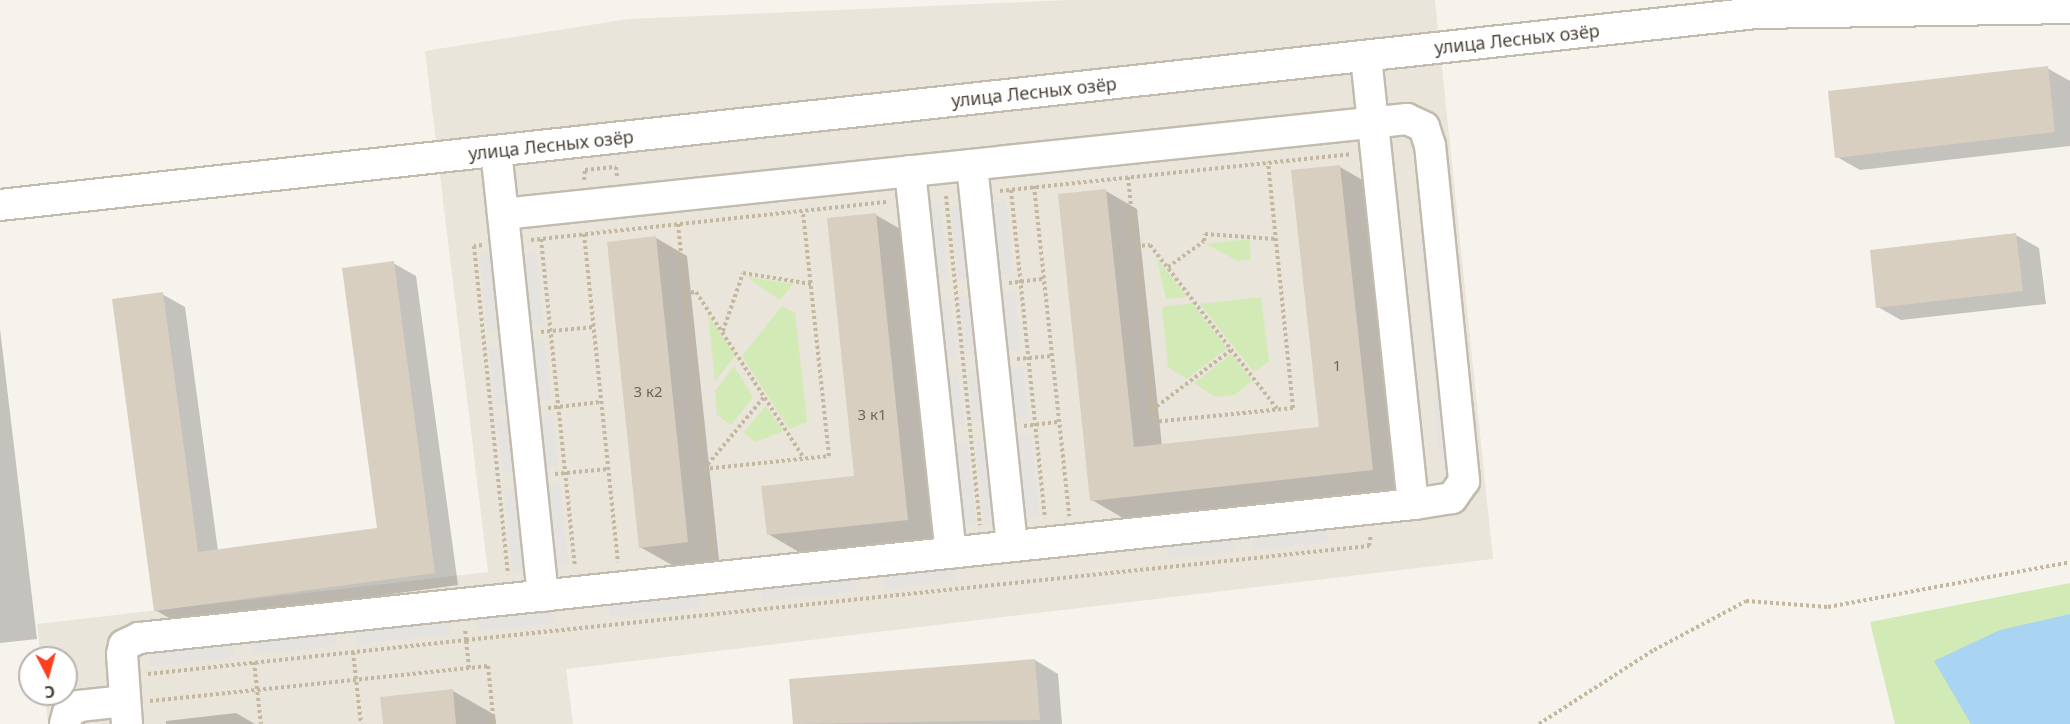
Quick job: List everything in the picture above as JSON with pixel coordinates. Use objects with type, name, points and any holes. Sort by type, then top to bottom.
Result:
[{"type":"street","name":"улица Лесных озёр","points":[[0,205],[1755,13],[2070,8]]},
{"type":"street","points":[[1366,56],[1413,504]]},
{"type":"street","points":[[65,724],[68,713],[79,706],[140,702],[124,645],[139,638],[542,585],[951,553],[1413,504],[1452,498],[1464,481],[1430,145],[1418,122],[1373,122],[1031,158],[964,185],[912,185],[504,228]]},
{"type":"street","points":[[496,151],[542,585]]},
{"type":"street","points":[[912,185],[951,553]]},
{"type":"street","points":[[964,185],[1012,546]]},
{"type":"path","points":[[542,585],[508,578],[474,246],[504,228],[541,239],[803,211],[912,185],[964,185],[1011,190],[1376,151]]},
{"type":"path","points":[[1031,158],[1069,517]]},
{"type":"path","points":[[1128,177],[1153,422],[1293,408],[1269,162]]},
{"type":"path","points":[[964,185],[980,526]]},
{"type":"path","points":[[1011,190],[1045,519]]},
{"type":"path","points":[[704,469],[829,456],[803,211]]},
{"type":"path","points":[[678,224],[712,555]]},
{"type":"path","points":[[584,234],[618,565]]},
{"type":"path","points":[[1168,267],[1204,242],[1205,234],[1276,239]]},
{"type":"path","points":[[541,239],[575,570]]},
{"type":"path","points":[[1136,246],[1150,245],[1278,409]]},
{"type":"path","points":[[723,331],[743,273],[811,284]]},
{"type":"path","points":[[685,293],[696,292],[804,458]]},
{"type":"path","points":[[1152,410],[1231,350]]},
{"type":"path","points":[[704,469],[764,397]]},
{"type":"path","points":[[1539,724],[1654,650],[1746,601],[1828,607],[2070,562]]},
{"type":"path","points":[[466,640],[145,674],[140,702],[488,666],[494,724]]},
{"type":"path","points":[[353,652],[361,724]]},
{"type":"path","points":[[254,662],[261,724]]},
{"type":"shaded area","points":[[1071,0],[1435,0],[1493,559],[566,669],[573,724],[48,724],[46,706],[78,706],[78,646],[40,646],[37,624],[488,572],[425,51],[628,19]]},
{"type":"shaded area","points":[[868,157],[869,166],[648,189],[648,181]]},
{"type":"shaded area","points":[[1006,201],[1013,274],[995,276],[987,203]]},
{"type":"shaded area","points":[[940,203],[948,281],[930,283],[922,205]]},
{"type":"shaded area","points":[[968,205],[976,278],[958,280],[950,207]]},
{"type":"shaded area","points":[[1429,240],[1441,364],[1433,365],[1420,241]]},
{"type":"shaded area","points":[[498,253],[505,328],[487,330],[480,255]]},
{"type":"shaded area","points":[[536,254],[543,324],[525,326],[517,256]]},
{"type":"shaded area","points":[[1015,291],[1021,350],[1003,352],[997,293]]},
{"type":"shaded area","points":[[977,295],[984,354],[966,356],[959,297]]},
{"type":"shaded area","points":[[950,298],[956,357],[939,359],[932,300]]},
{"type":"shaded area","points":[[544,341],[551,400],[533,401],[527,343]]},
{"type":"shaded area","points":[[507,345],[513,403],[495,406],[489,347]]},
{"type":"shaded area","points":[[1023,367],[1028,417],[1010,419],[1005,369]]},
{"type":"shaded area","points":[[985,371],[991,421],[973,423],[968,373]]},
{"type":"shaded area","points":[[958,374],[964,424],[946,426],[941,376]]},
{"type":"shaded area","points":[[1444,392],[1452,460],[1440,461],[1433,393]]},
{"type":"shaded area","points":[[553,416],[558,466],[540,468],[535,418]]},
{"type":"shaded area","points":[[515,420],[521,470],[503,472],[497,422]]},
{"type":"shaded area","points":[[1031,435],[1039,516],[1021,518],[1012,437]]},
{"type":"shaded area","points":[[995,439],[1003,520],[984,522],[975,441]]},
{"type":"shaded area","points":[[967,442],[976,523],[957,525],[948,444]]},
{"type":"shaded area","points":[[560,484],[568,565],[550,567],[542,486]]},
{"type":"shaded area","points":[[523,488],[532,570],[513,572],[504,490]]},
{"type":"shaded area","points":[[1327,524],[1329,542],[1253,550],[1251,532]]},
{"type":"shaded area","points":[[1233,534],[1235,551],[1168,559],[1166,541]]},
{"type":"shaded area","points":[[953,563],[955,581],[885,588],[883,570]]},
{"type":"shaded area","points":[[855,573],[857,591],[763,601],[761,583]]},
{"type":"shaded area","points":[[700,590],[702,607],[610,617],[608,600]]},
{"type":"shaded area","points":[[553,605],[555,623],[479,631],[477,613]]},
{"type":"shaded area","points":[[448,616],[450,634],[357,644],[355,625]]},
{"type":"shaded area","points":[[335,628],[337,646],[252,655],[250,637]]},
{"type":"shaded area","points":[[232,639],[234,657],[151,666],[150,647]]},
{"type":"green space","points":[[1249,239],[1251,259],[1238,261],[1206,244]]},
{"type":"green space","points":[[1157,259],[1187,297],[1166,299]]},
{"type":"green space","points":[[745,276],[793,284],[780,300]]},
{"type":"green space","points":[[1261,297],[1269,361],[1254,372],[1200,304]]},
{"type":"green space","points":[[1192,303],[1227,348],[1187,379],[1168,367],[1162,307]]},
{"type":"green space","points":[[782,306],[795,313],[807,422],[789,429],[742,356]]},
{"type":"green space","points":[[708,315],[735,356],[715,381]]},
{"type":"green space","points":[[1231,354],[1252,381],[1234,395],[1215,397],[1194,383]]},
{"type":"green space","points":[[734,366],[753,397],[731,425],[717,415],[715,391]]},
{"type":"green space","points":[[766,406],[783,431],[756,442],[743,433]]},
{"type":"green space","points":[[2070,583],[2070,724],[1895,724],[1870,622]]},
{"type":"water","points":[[2070,614],[2070,724],[1971,724],[1934,661],[2000,630]]},
{"type":"building","points":[[2048,66],[2055,132],[1835,158],[1828,91]]},
{"type":"building","points":[[1340,165],[1373,470],[1090,501],[1058,194],[1106,189],[1134,447],[1319,427],[1291,170]]},
{"type":"building","points":[[876,213],[908,520],[767,535],[761,486],[854,476],[827,218]]},
{"type":"building","points":[[2016,233],[2023,291],[1876,308],[1870,250]]},
{"type":"building","points":[[656,236],[688,542],[639,548],[607,242]]},
{"type":"building","points":[[394,261],[435,573],[154,611],[112,299],[163,292],[198,552],[377,528],[342,268]]},
{"type":"building","points":[[1035,659],[1040,720],[793,724],[789,679]]},
{"type":"building","points":[[453,689],[456,724],[383,724],[380,697]]}]
